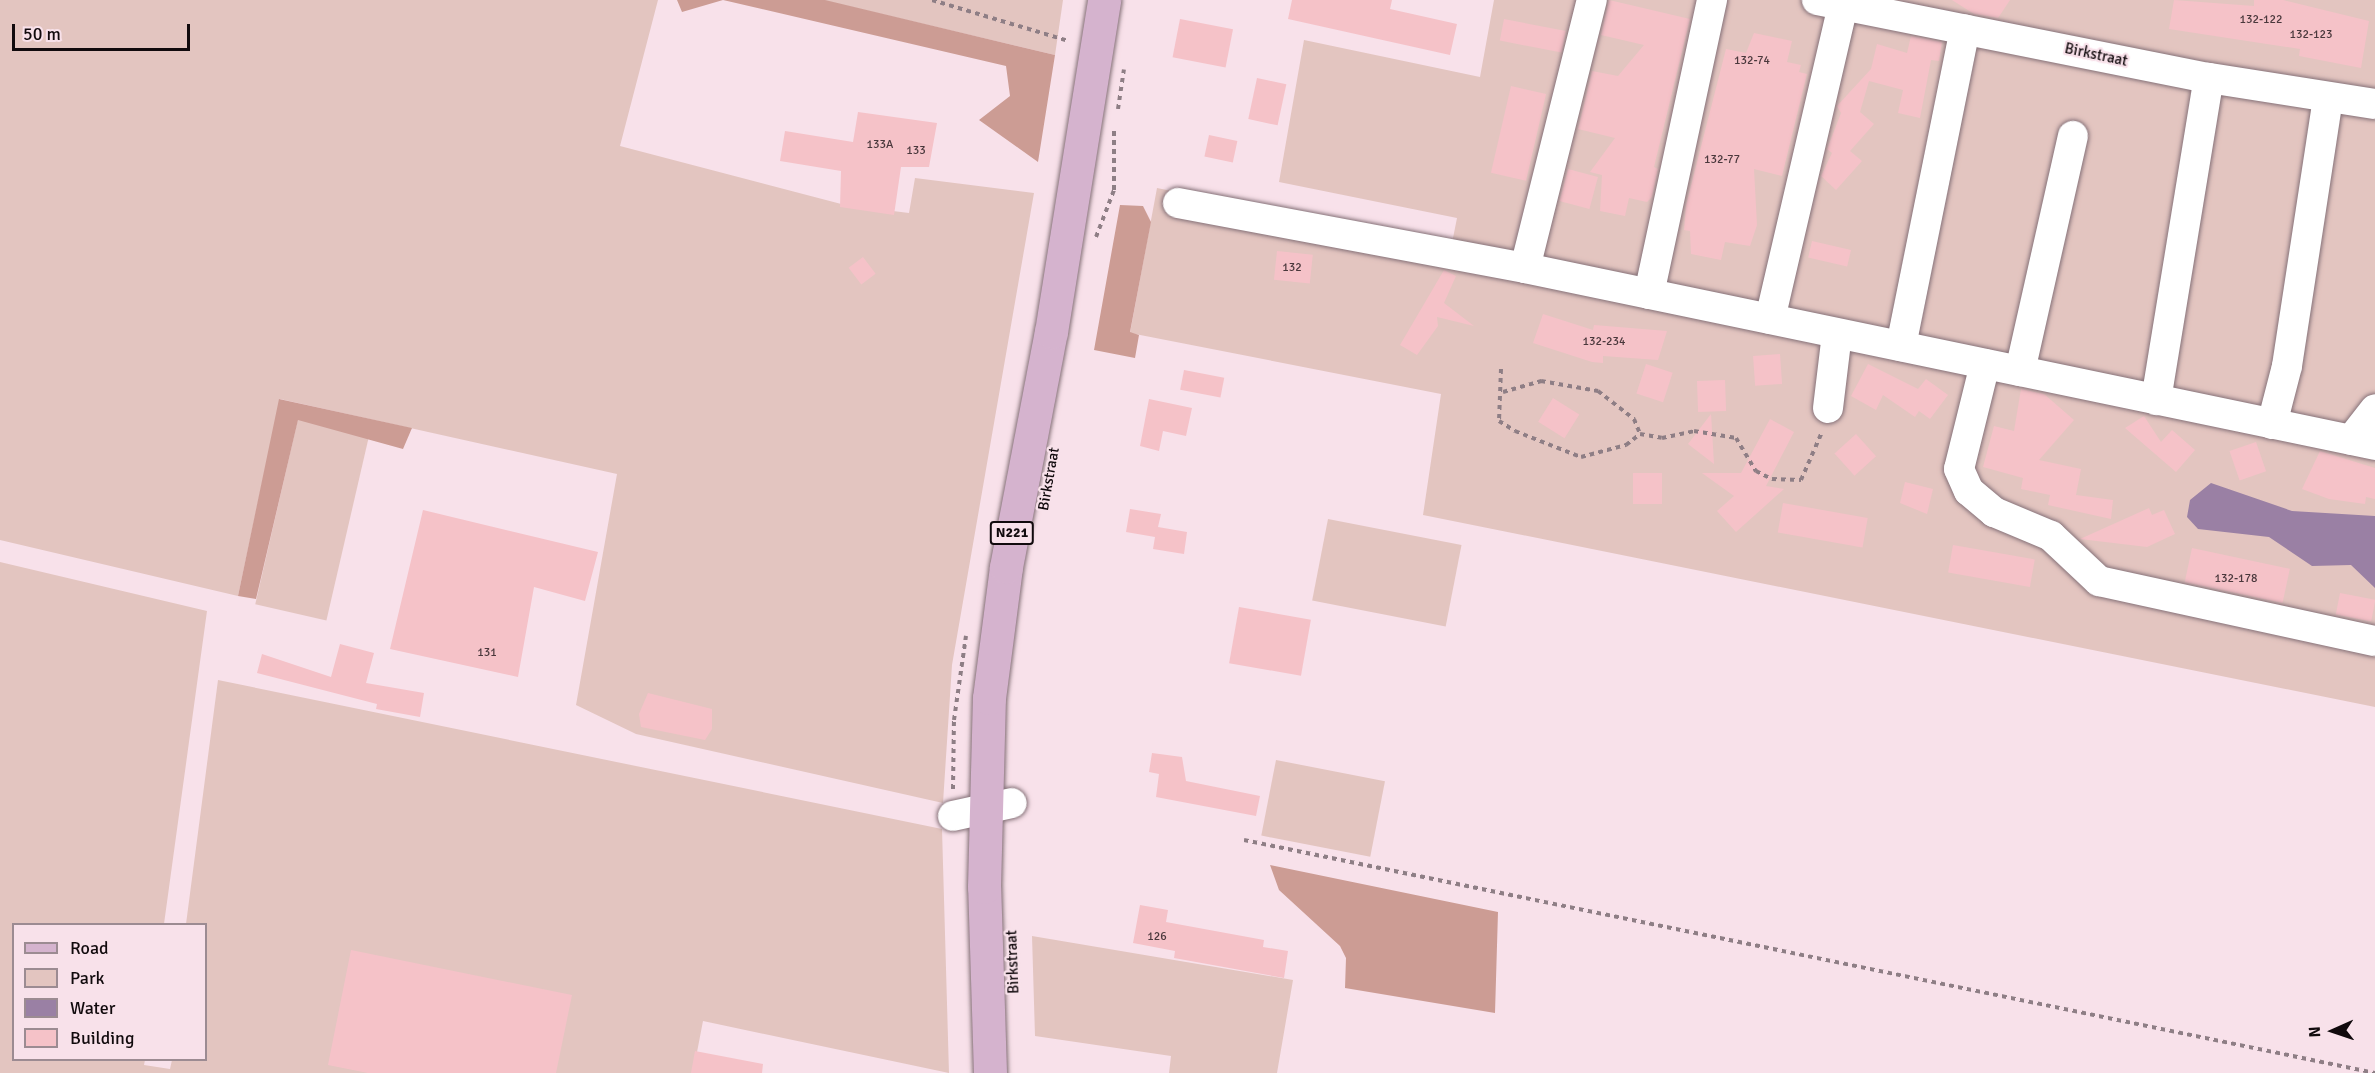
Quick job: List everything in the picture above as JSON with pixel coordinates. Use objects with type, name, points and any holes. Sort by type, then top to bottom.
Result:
[{"type":"main road","name":"Birkstraat","points":[[990,1073],[983,809],[989,698],[1006,567],[1051,333],[1104,0]]},
{"type":"lane","points":[[1525,268],[1592,0]]},
{"type":"lane","points":[[1649,294],[1712,0]]},
{"type":"lane","points":[[1770,319],[1830,3]]},
{"type":"lane","name":"Birkstraat","points":[[1830,3],[2209,78],[2328,99],[2375,104]]},
{"type":"lane","points":[[1901,346],[1965,29]]},
{"type":"lane","points":[[2156,400],[2209,78]]},
{"type":"lane","points":[[2272,424],[2287,366],[2328,99]]},
{"type":"lane","points":[[2020,371],[2073,136]]},
{"type":"lane","points":[[1178,203],[1525,268],[2363,443],[2375,409]]},
{"type":"lane","points":[[1828,408],[1837,334]]},
{"type":"lane","points":[[1985,364],[1959,469],[1969,491],[1994,512],[2051,537],[2099,581],[2375,641]]},
{"type":"path","points":[[932,0],[1073,42]]},
{"type":"path","points":[[1093,244],[1114,190],[1113,129],[1125,65]]},
{"type":"path","points":[[1501,369],[1503,392],[1499,421],[1564,454],[1581,457],[1606,452],[1640,434],[1662,438],[1720,433],[1736,438],[1756,471],[1772,479],[1801,480],[1821,438],[1828,408]]},
{"type":"path","points":[[1503,392],[1541,381],[1598,391],[1634,419],[1640,434]]},
{"type":"path","points":[[1244,840],[2375,1073]]},
{"type":"green space","points":[[0,0],[658,0],[620,146],[845,205],[909,213],[915,178],[1034,193],[952,665],[943,803],[636,734],[576,705],[617,474],[280,399],[238,596],[0,540]]},
{"type":"green space","points":[[822,0],[1063,0],[1055,55]]},
{"type":"green space","points":[[1494,0],[2375,0],[2375,707],[1423,515],[1441,394],[1130,333],[1157,188],[1451,248],[1457,218],[1279,182],[1304,40],[1480,77]]},
{"type":"green space","points":[[298,419],[369,435],[326,621],[255,604]]},
{"type":"green space","points":[[1328,519],[1462,545],[1446,626],[1312,600]]},
{"type":"green space","points":[[0,562],[207,611],[164,923],[12,923],[12,1061],[145,1061],[144,1065],[170,1069],[172,1061],[207,1061],[207,923],[186,923],[218,680],[942,829],[949,1073],[703,1021],[693,1073],[0,1073]]},
{"type":"green space","points":[[1276,760],[1385,781],[1370,857],[1261,836]]},
{"type":"green space","points":[[1032,936],[1293,980],[1277,1073],[1169,1073],[1171,1056],[1035,1036]]},
{"type":"shaded area","points":[[677,0],[723,0],[682,12]]},
{"type":"shaded area","points":[[723,0],[825,0],[1055,55],[1038,162],[979,120],[1010,96],[1006,66]]},
{"type":"shaded area","points":[[1120,205],[1143,206],[1151,222],[1130,332],[1139,335],[1135,358],[1094,350]]},
{"type":"shaded area","points":[[279,399],[412,428],[403,449],[298,420],[256,599],[238,596]]},
{"type":"shaded area","points":[[1270,865],[1498,912],[1495,1013],[1345,988],[1346,958],[1340,946],[1279,890]]},
{"type":"water","points":[[2211,483],[2292,511],[2375,516],[2375,588],[2351,565],[2312,566],[2269,537],[2198,529],[2187,517],[2190,500]]},
{"type":"building","points":[[1292,0],[1392,0],[1390,9],[1457,24],[1450,55],[1288,19]]},
{"type":"building","points":[[1609,0],[1690,19],[1654,167],[1658,169],[1652,197],[1647,202],[1629,198],[1625,216],[1600,211],[1602,175],[1590,172],[1615,138],[1578,129],[1592,71],[1618,76],[1644,45],[1601,35]]},
{"type":"building","points":[[1952,0],[2010,0],[1998,18],[1974,14]]},
{"type":"building","points":[[2174,0],[2254,6],[2254,0],[2283,0],[2369,21],[2361,68],[2299,56],[2300,49],[2169,29]]},
{"type":"building","points":[[1180,19],[1233,29],[1226,68],[1173,57]]},
{"type":"building","points":[[1504,19],[1566,31],[1562,53],[1500,41]]},
{"type":"building","points":[[1754,33],[1792,41],[1787,62],[1801,65],[1799,72],[1807,74],[1782,176],[1754,169],[1757,225],[1750,246],[1725,242],[1721,260],[1691,254],[1690,231],[1684,230],[1686,205],[1726,49],[1746,53]]},
{"type":"building","points":[[1911,36],[1942,42],[1939,61],[1931,60],[1920,118],[1898,113],[1903,90],[1869,81],[1860,112],[1874,124],[1850,151],[1862,161],[1836,190],[1821,176],[1832,153],[1827,149],[1841,113],[1837,106],[1871,69],[1877,44],[1907,53]]},
{"type":"building","points":[[1257,78],[1286,84],[1278,125],[1248,119]]},
{"type":"building","points":[[1511,86],[1546,94],[1526,181],[1491,173]]},
{"type":"building","points":[[858,112],[937,123],[929,167],[901,167],[894,215],[840,207],[841,171],[780,161],[785,131],[853,142]]},
{"type":"building","points":[[1209,135],[1237,141],[1233,163],[1204,157]]},
{"type":"building","points":[[1568,169],[1598,177],[1589,209],[1559,201]]},
{"type":"building","points":[[1812,241],[1851,250],[1847,267],[1808,258]]},
{"type":"building","points":[[1277,251],[1313,255],[1310,284],[1274,280]]},
{"type":"building","points":[[863,257],[876,274],[861,285],[849,268]]},
{"type":"building","points":[[1444,270],[1456,276],[1444,303],[1474,326],[1437,317],[1438,326],[1417,355],[1400,345]]},
{"type":"building","points":[[1543,314],[1593,330],[1594,325],[1667,331],[1658,360],[1603,356],[1603,363],[1592,362],[1533,343]]},
{"type":"building","points":[[1780,354],[1782,384],[1755,386],[1753,356]]},
{"type":"building","points":[[1646,364],[1673,373],[1663,402],[1636,393]]},
{"type":"building","points":[[1868,364],[1918,389],[1926,379],[1948,395],[1930,419],[1919,411],[1915,417],[1883,395],[1876,410],[1851,396]]},
{"type":"building","points":[[1184,370],[1224,378],[1220,397],[1180,390]]},
{"type":"building","points":[[1725,380],[1726,411],[1698,412],[1697,381]]},
{"type":"building","points":[[2021,389],[2044,394],[2074,420],[2039,460],[2081,469],[2076,495],[2113,500],[2111,519],[2048,505],[2050,495],[2021,489],[2023,478],[1983,467],[1994,426],[2014,431]]},
{"type":"building","points":[[1553,398],[1579,414],[1564,438],[1538,422]]},
{"type":"building","points":[[1149,399],[1192,408],[1186,436],[1163,431],[1159,451],[1140,446]]},
{"type":"building","points":[[1711,414],[1714,464],[1688,444]]},
{"type":"building","points":[[2144,416],[2161,442],[2172,430],[2195,450],[2176,472],[2125,428]]},
{"type":"building","points":[[1770,419],[1794,432],[1766,486],[1784,489],[1736,532],[1717,511],[1734,496],[1702,473],[1741,473]]},
{"type":"building","points":[[1856,434],[1876,456],[1855,476],[1834,453]]},
{"type":"building","points":[[2256,442],[2266,471],[2240,480],[2230,451]]},
{"type":"building","points":[[2320,451],[2375,468],[2375,499],[2366,497],[2365,504],[2329,499],[2302,489]]},
{"type":"building","points":[[1633,473],[1662,473],[1662,504],[1633,504]]},
{"type":"building","points":[[1905,482],[1933,489],[1927,514],[1900,503]]},
{"type":"building","points":[[1783,503],[1868,518],[1862,547],[1778,533]]},
{"type":"building","points":[[2149,508],[2152,515],[2164,510],[2175,534],[2147,547],[2080,539]]},
{"type":"building","points":[[1130,509],[1161,514],[1158,527],[1187,532],[1184,554],[1153,549],[1155,537],[1126,532]]},
{"type":"building","points":[[423,510],[598,552],[585,601],[534,587],[518,677],[390,649]]},
{"type":"building","points":[[1953,545],[2035,559],[2030,587],[1948,573]]},
{"type":"building","points":[[2192,548],[2290,569],[2283,603],[2185,582]]},
{"type":"building","points":[[2340,593],[2375,600],[2371,621],[2336,615]]},
{"type":"building","points":[[1239,607],[1311,620],[1301,676],[1229,663]]},
{"type":"building","points":[[340,644],[374,653],[366,683],[424,693],[420,717],[376,709],[377,704],[257,673],[262,654],[331,677]]},
{"type":"building","points":[[648,693],[712,709],[712,729],[705,740],[641,727],[639,714]]},
{"type":"building","points":[[1152,753],[1182,757],[1186,781],[1260,796],[1256,816],[1156,797],[1159,774],[1149,772]]},
{"type":"building","points":[[1140,905],[1168,910],[1166,922],[1264,940],[1263,947],[1288,951],[1284,978],[1174,958],[1175,951],[1133,943]]},
{"type":"building","points":[[351,950],[572,995],[556,1073],[368,1073],[328,1065]]},
{"type":"building","points":[[695,1051],[763,1064],[762,1073],[691,1073]]}]
